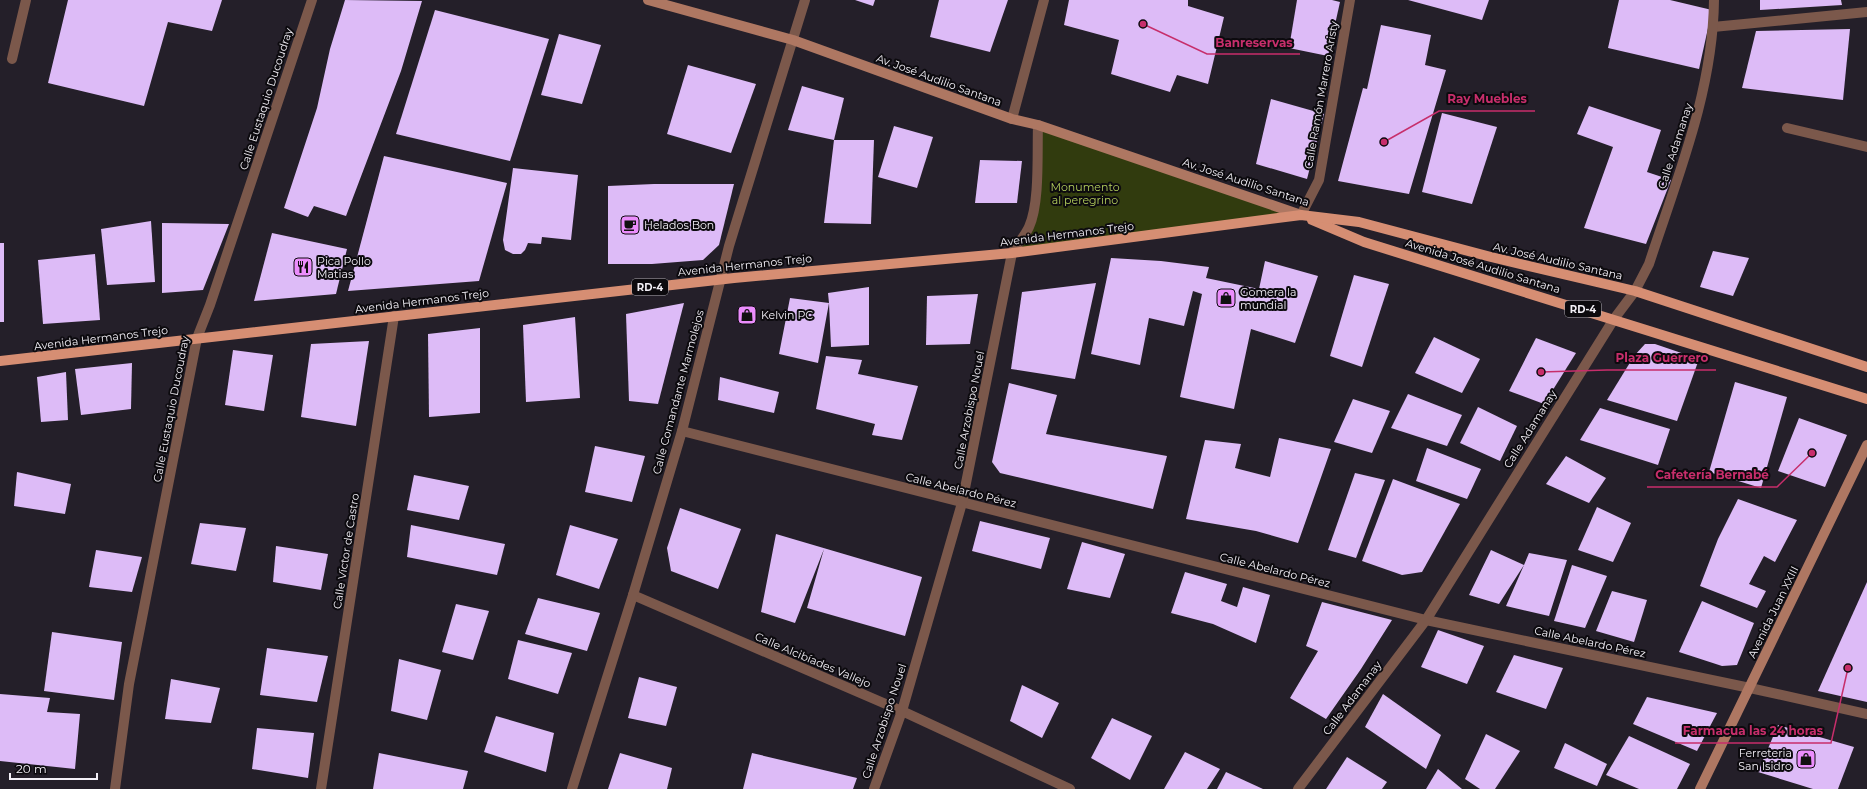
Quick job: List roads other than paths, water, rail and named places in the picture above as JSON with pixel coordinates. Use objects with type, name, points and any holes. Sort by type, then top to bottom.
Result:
[{"type":"main road","name":"Av. José Audilio Santana","points":[[648,0],[793,40],[1012,119],[1038,125],[1301,215],[1359,222],[1490,258],[1635,291],[1867,367]]},
{"type":"main road","name":"Avenida Hermanos Trejo","points":[[0,361],[720,279],[1012,253],[1301,215]]},
{"type":"main road","name":"Avenida José Audilio Santana","points":[[1301,215],[1364,242],[1867,399]]},
{"type":"main road","name":"Avenida Juan XXIII","points":[[1700,789],[1867,445]]},
{"type":"street","points":[[12,58],[26,0]]},
{"type":"street","name":"Calle Eustaquio Ducoudray","points":[[115,789],[129,684],[197,338],[210,305],[312,0]]},
{"type":"street","name":"Calle Comandante Marmolejos","points":[[572,789],[633,595],[682,431],[720,279],[805,0]]},
{"type":"street","points":[[1012,119],[1044,0]]},
{"type":"street","name":"Calle Ramón Marrero Aristy","points":[[1301,215],[1319,180],[1350,0]]},
{"type":"street","name":"Calle Adamanay","points":[[1298,789],[1426,620],[1614,319],[1635,291],[1649,264],[1698,116],[1713,27],[1714,0]]},
{"type":"street","points":[[1713,27],[1867,12]]},
{"type":"street","name":"Calle Arzobispo Nouel","points":[[874,789],[902,711],[962,503],[1012,253],[1017,243],[1029,228],[1035,209],[1038,125]]},
{"type":"street","points":[[1787,128],[1867,147]]},
{"type":"street","name":"Calle Víctor de Castro","points":[[321,789],[394,316]]},
{"type":"street","name":"Calle Abelardo Pérez","points":[[682,431],[1426,620],[1867,714]]},
{"type":"street","name":"Calle Alcibíades Vallejo","points":[[633,595],[902,711],[1070,789]]},
{"type":"place","name":"Banreservas","points":[[1143,24]]},
{"type":"place","name":"Ray Muebles","points":[[1384,142]]},
{"type":"place","name":"Helados Bon","points":[[630,225]]},
{"type":"place","name":"Pica Pollo Matias","points":[[303,267]]},
{"type":"place","name":"Gomera la mundial","points":[[1226,298]]},
{"type":"place","name":"Kelvin PC","points":[[747,315]]},
{"type":"place","name":"Plaza Guerrero","points":[[1541,372]]},
{"type":"place","name":"Cafetería Bernabé","points":[[1812,453]]},
{"type":"place","name":"Farmacua las 24 horas","points":[[1848,668]]},
{"type":"place","name":"Ferreteria San Isidro","points":[[1806,759]]},
{"type":"park label","name":"Monumento al peregrino","points":[[1085,193]]}]
